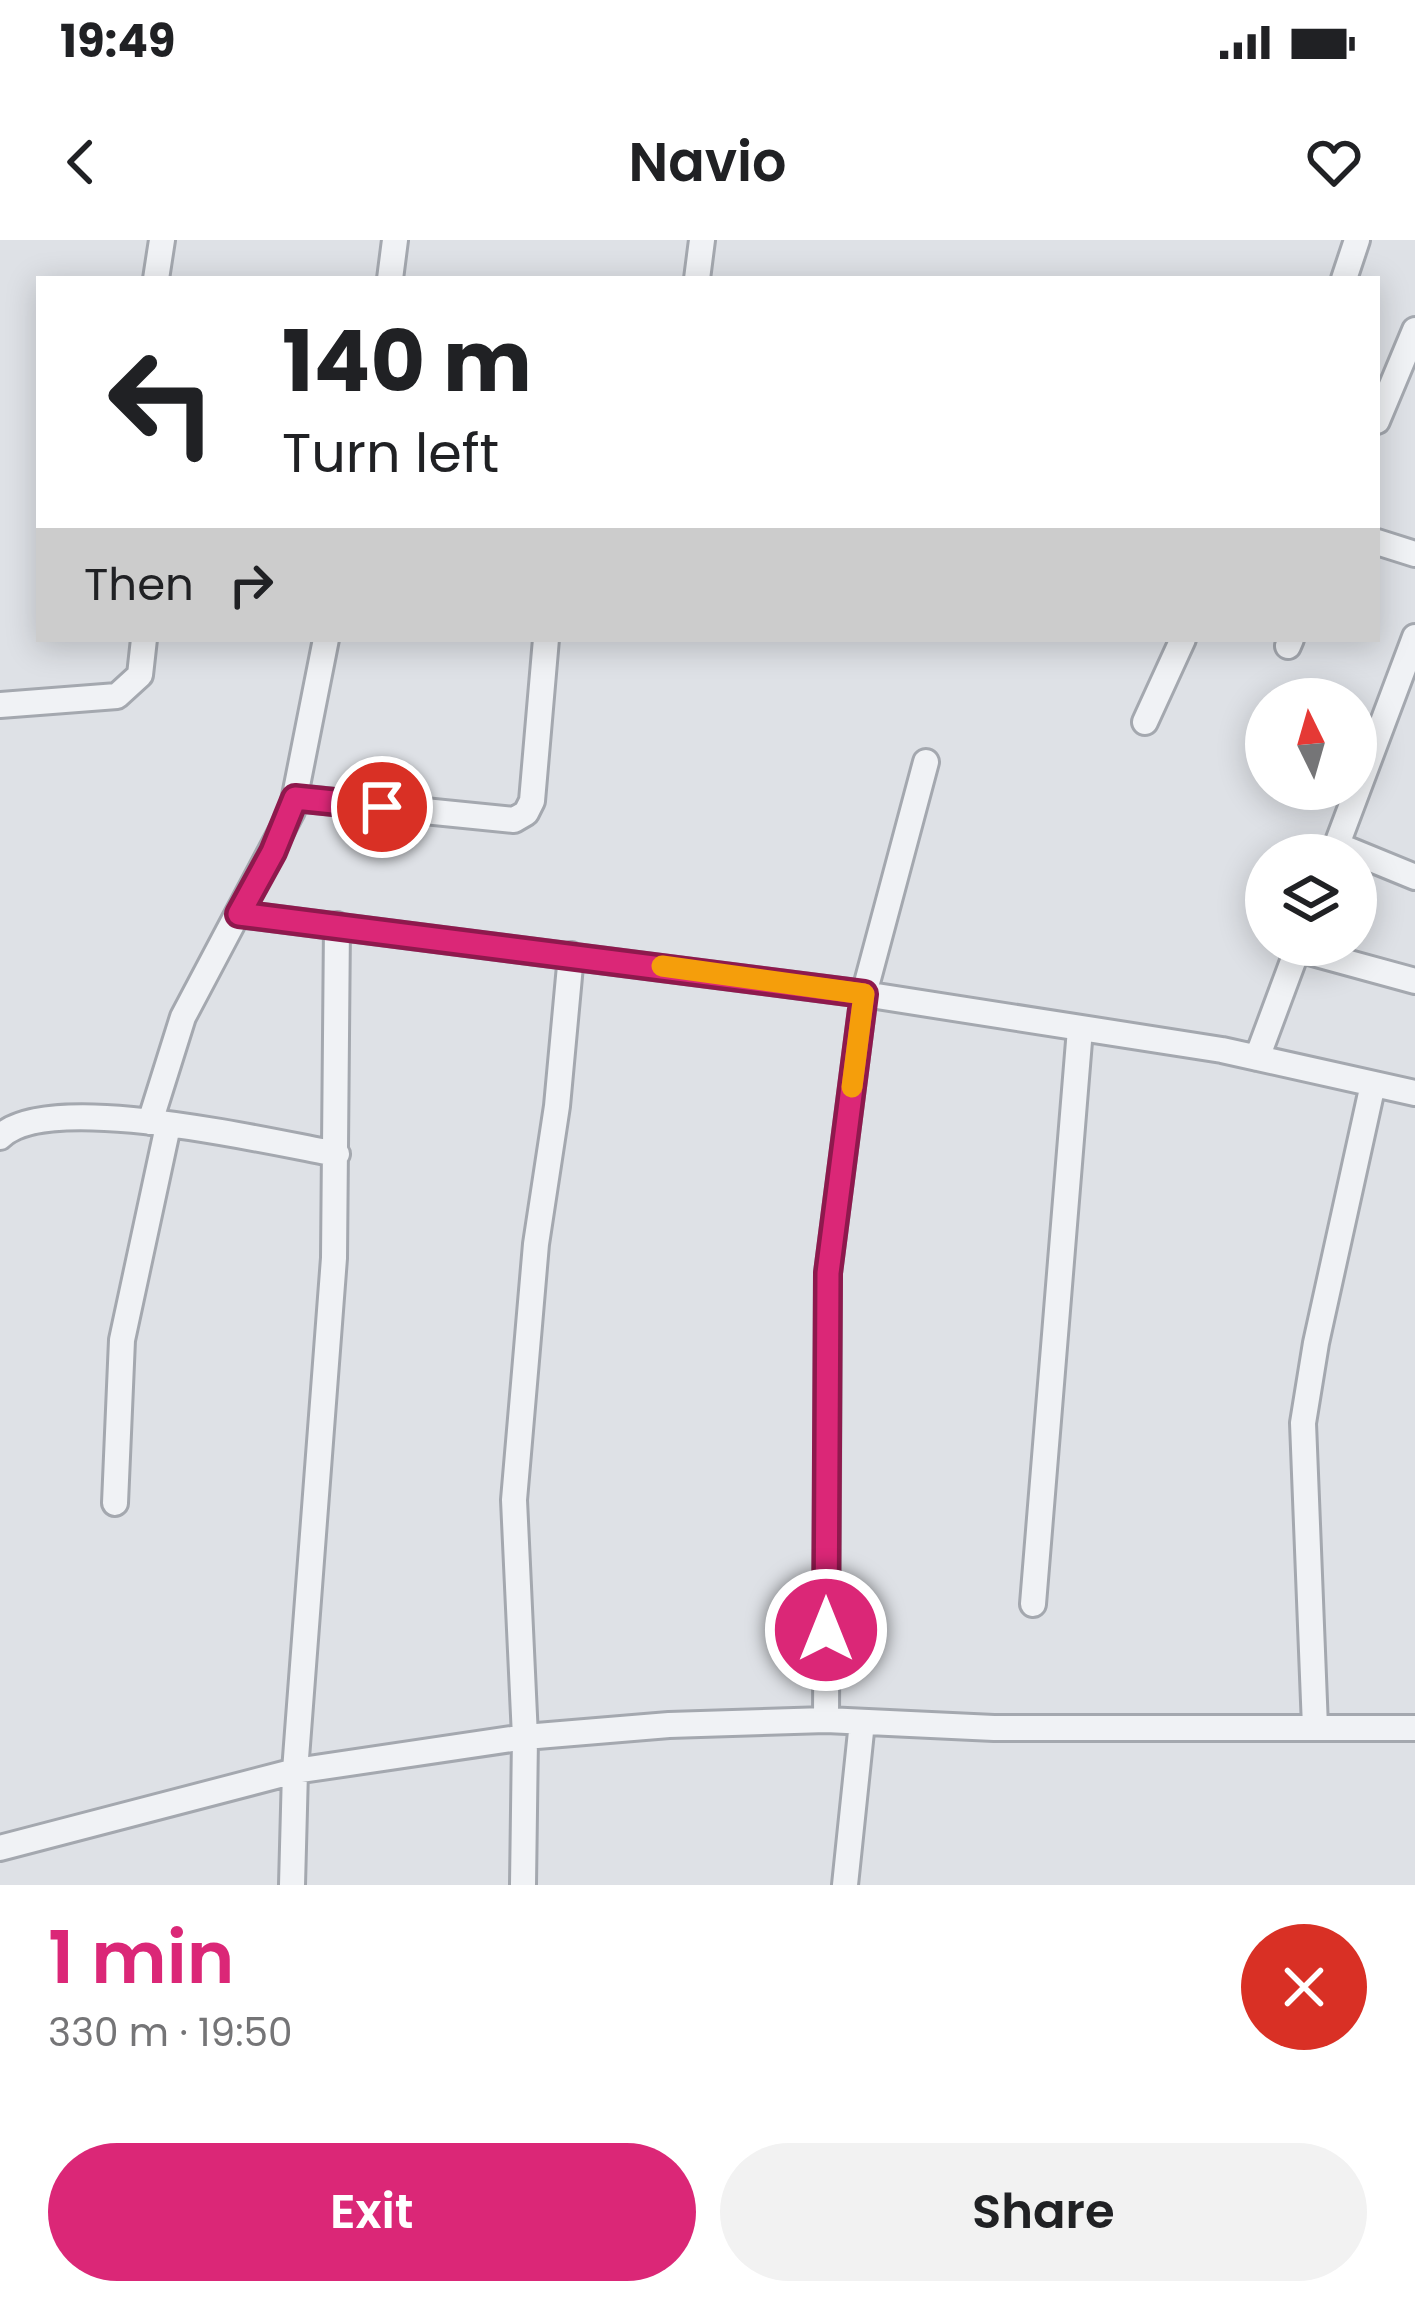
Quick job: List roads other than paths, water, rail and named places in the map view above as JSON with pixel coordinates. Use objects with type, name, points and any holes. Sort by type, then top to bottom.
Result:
[{"type":"street","points":[[157,276],[163,240]]},
{"type":"street","points":[[390,276],[395,240]]},
{"type":"street","points":[[697,276],[702,240]]},
{"type":"street","points":[[1345,276],[1357,240]]},
{"type":"street","points":[[1380,414],[1415,329]]},
{"type":"street","points":[[1380,543],[1415,554]]},
{"type":"street","points":[[1342,834],[1410,667],[1415,637]]},
{"type":"street","points":[[0,705],[117,696],[140,675],[144,642]]},
{"type":"street","points":[[116,1503],[122,1340],[159,1124],[183,1017],[273,852],[295,798],[325,642]]},
{"type":"street","points":[[295,798],[514,820],[526,813],[532,802],[546,642]]},
{"type":"street","points":[[1144,722],[1182,642]]},
{"type":"street","points":[[826,1720],[828,1273],[864,994],[926,762]]},
{"type":"street","points":[[1377,864],[1415,877]]},
{"type":"street","points":[[239,914],[864,994],[1257,1058],[1415,1093]]},
{"type":"street","points":[[292,1885],[295,1771],[320,1468],[337,1154],[337,925]]},
{"type":"street","points":[[524,1885],[525,1737],[514,1500],[536,1244],[557,1106],[571,955]]},
{"type":"street","points":[[1257,1058],[1292,966]]},
{"type":"street","points":[[1364,966],[1415,981]]},
{"type":"street","points":[[1033,1604],[1080,1029]]},
{"type":"street","points":[[1315,1727],[1303,1423],[1372,1084]]},
{"type":"street","points":[[0,1137],[10,1127],[43,1117],[159,1124],[337,1154]]},
{"type":"street","points":[[0,1848],[295,1771],[525,1737],[669,1725],[826,1720],[994,1728],[1415,1728]]},
{"type":"street","points":[[845,1885],[862,1722]]}]
